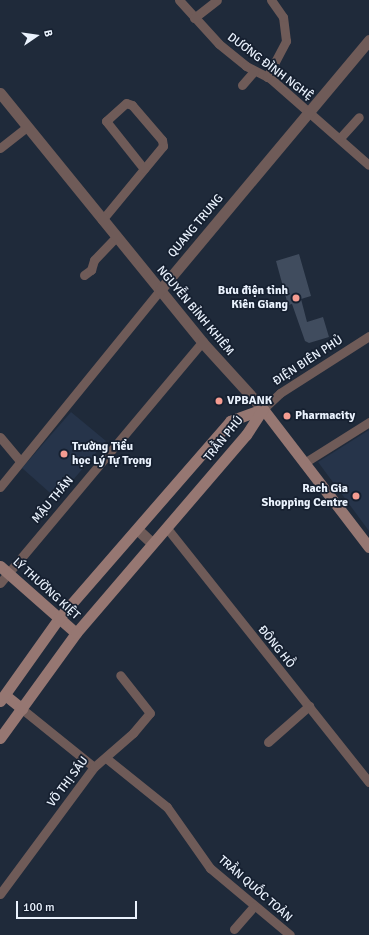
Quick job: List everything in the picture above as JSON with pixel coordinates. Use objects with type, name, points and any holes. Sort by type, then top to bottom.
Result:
[{"type":"main road","name":"NGUYỄN BỈNH KHIÊM","points":[[263,409],[369,547]]},
{"type":"main road","name":"TRẦN PHÚ","points":[[0,738],[76,633],[246,435],[263,409]]},
{"type":"main road","name":"TRẦN PHÚ","points":[[2,696],[59,618],[138,530],[230,422],[263,409]]},
{"type":"main road","name":"LÝ THƯỜNG KIỆT","points":[[4,569],[76,633]]},
{"type":"main road","points":[[2,696],[22,709]]},
{"type":"street","name":"DƯƠNG ĐÌNH NGHỆ","points":[[179,0],[219,44],[254,71],[267,77],[310,112],[369,165]]},
{"type":"street","points":[[194,18],[217,0]]},
{"type":"street","points":[[267,77],[286,41],[283,17],[271,0]]},
{"type":"street","name":"QUANG TRUNG","points":[[0,487],[160,290],[369,40]]},
{"type":"street","points":[[242,85],[254,71]]},
{"type":"street","name":"NGUYỄN BỈNH KHIÊM","points":[[0,93],[202,342],[263,409]]},
{"type":"street","points":[[102,220],[144,169],[163,143],[132,105],[126,103],[106,121],[144,169]]},
{"type":"street","points":[[340,138],[359,117]]},
{"type":"street","points":[[0,148],[27,127]]},
{"type":"street","points":[[84,276],[94,260],[116,237]]},
{"type":"street","name":"ĐIỆN BIÊN PHỦ","points":[[263,409],[280,393],[368,339]]},
{"type":"street","name":"MẬU THÂN","points":[[0,583],[4,569],[202,342]]},
{"type":"street","points":[[304,463],[369,422]]},
{"type":"street","points":[[0,438],[20,461]]},
{"type":"street","name":"ĐÔNG HỒ","points":[[166,528],[369,782]]},
{"type":"street","points":[[138,530],[152,543]]},
{"type":"street","name":"VÕ THỊ SÁU","points":[[0,894],[94,767],[106,758],[150,713],[120,675]]},
{"type":"street","points":[[268,742],[309,706]]},
{"type":"street","points":[[22,709],[94,767]]},
{"type":"street","name":"TRẦN QUỐC TOẢN","points":[[106,758],[167,807],[210,868],[290,935]]},
{"type":"street","points":[[234,929],[254,906]]},
{"type":"shaded area","name":"Trường Tiểu học Lý Tự Trọng","points":[[71,412],[106,441],[57,499],[22,468]]},
{"type":"shaded area","name":"Rach Gia Shopping Centre","points":[[369,430],[369,531],[318,462]]},
{"type":"building","name":"Bưu điện tỉnh Kiên Giang","points":[[299,254],[311,296],[301,299],[307,322],[323,317],[329,337],[309,343],[305,341],[292,304],[288,305],[276,261]]},
{"type":"place","name":"Bưu điện tỉnh Kiên Giang","points":[[296,298]]},
{"type":"place","name":"VPBANK","points":[[219,401]]},
{"type":"place","name":"Pharmacity","points":[[287,416]]},
{"type":"place","name":"Trường Tiểu học Lý Tự Trọng","points":[[64,454]]},
{"type":"place","name":"Rach Gia Shopping Centre","points":[[356,496]]}]
